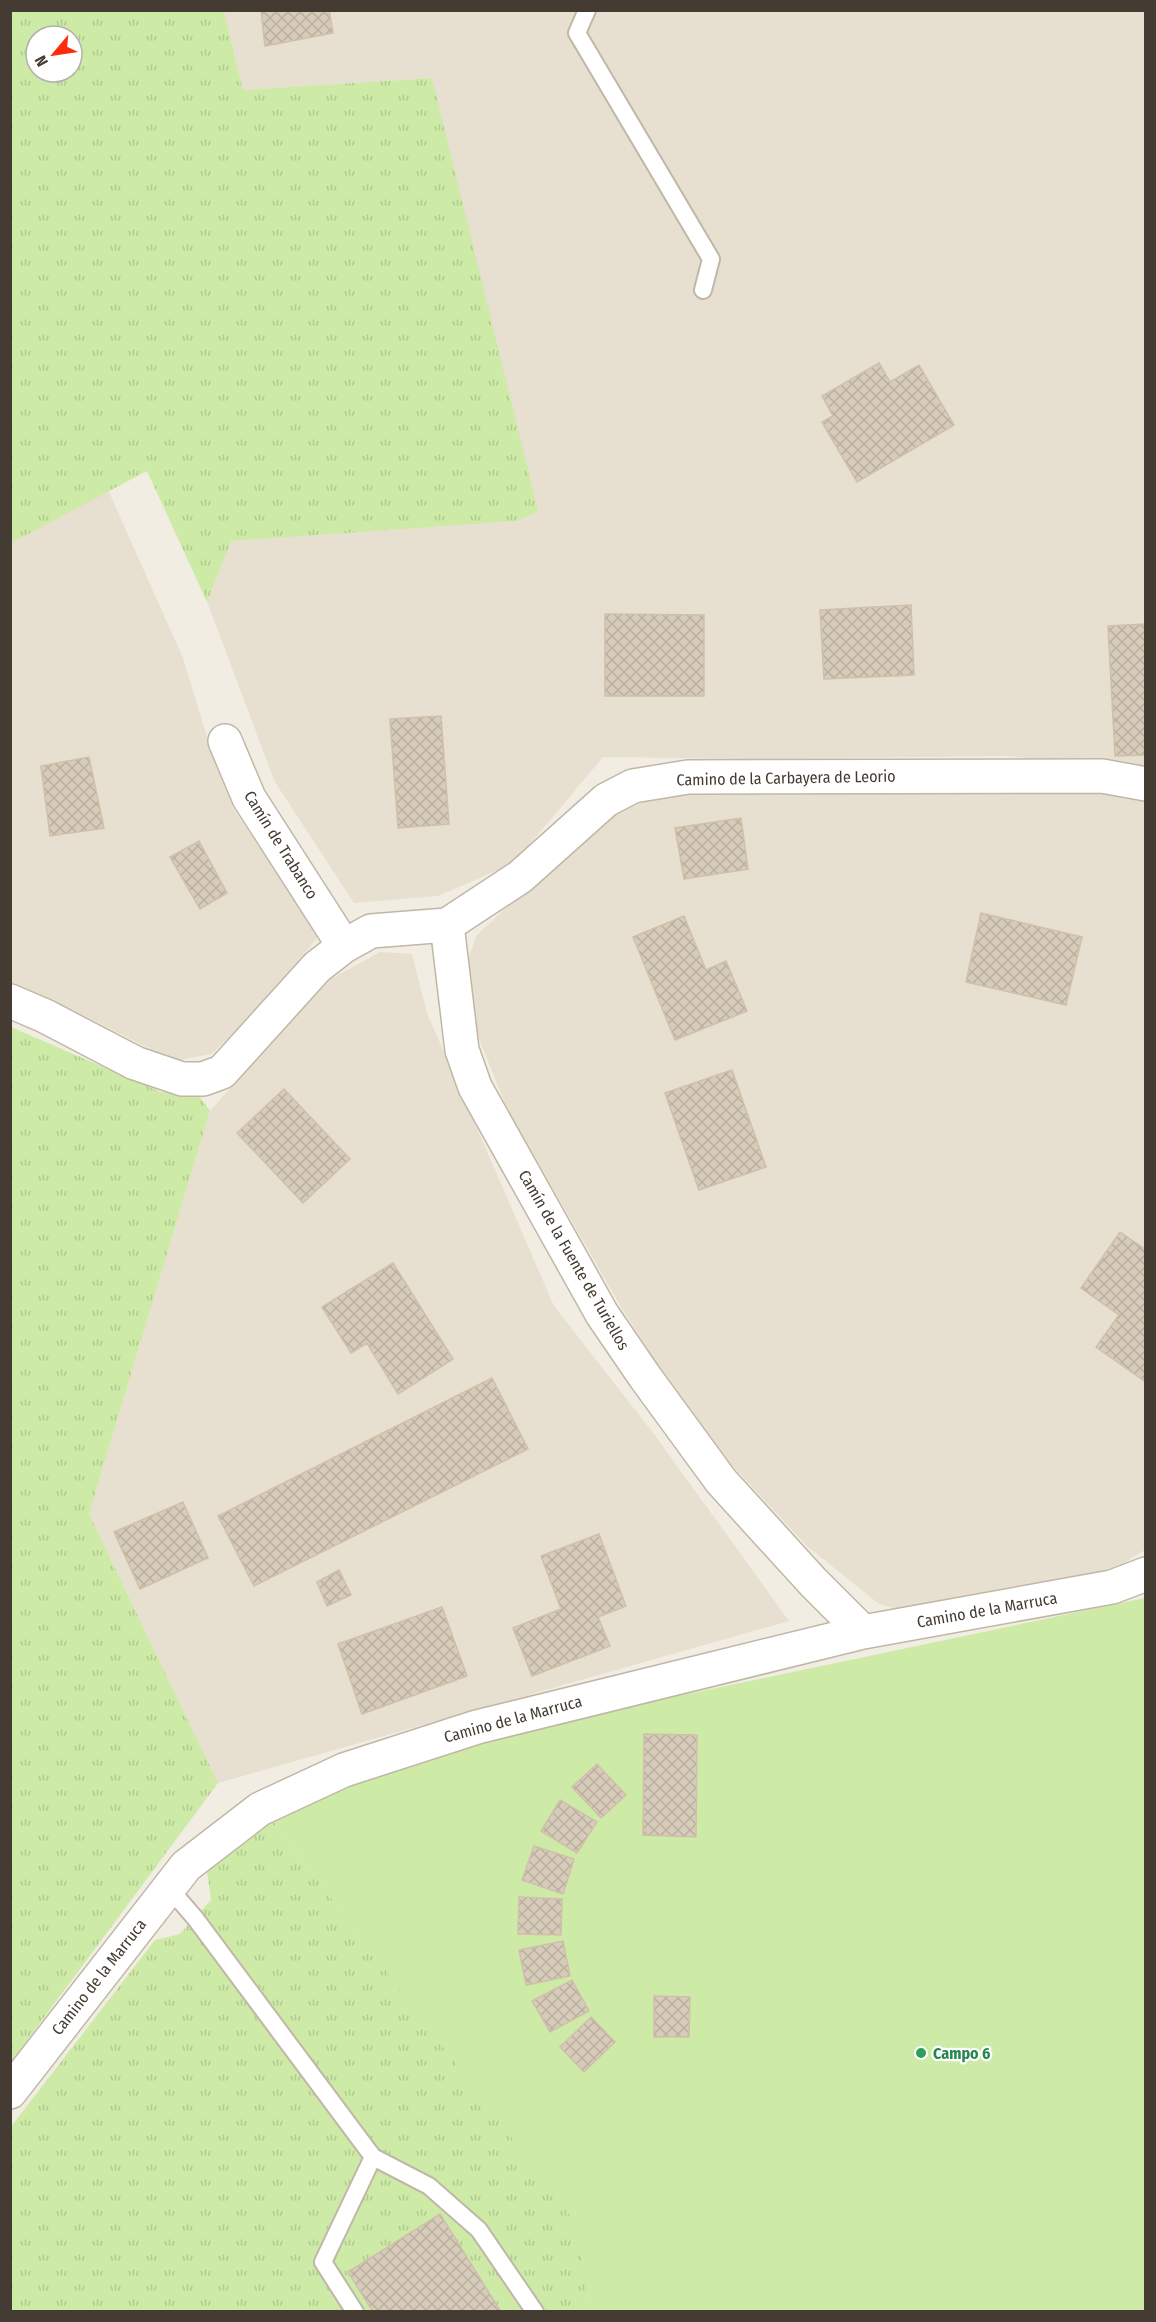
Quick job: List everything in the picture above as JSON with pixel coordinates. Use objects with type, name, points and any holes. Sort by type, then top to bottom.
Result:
[{"type":"street","name":"Camín de Trabanco","points":[[225,741],[249,798],[344,946]]},
{"type":"street","name":"Camino de la Carbayera de Leorio","points":[[10,1001],[45,1016],[135,1063],[182,1079],[203,1079],[222,1072],[316,967],[344,946],[371,931],[447,925],[520,877],[606,800],[633,786],[688,777],[1102,776],[1146,784]]},
{"type":"street","name":"Camín de la Fuente de Turiellos","points":[[447,925],[462,1050],[476,1087],[602,1314],[721,1481],[813,1582],[863,1632]]},
{"type":"street","name":"Camino de la Marruca","points":[[10,2092],[186,1866],[260,1809],[344,1770],[477,1727],[863,1632],[1112,1587],[1146,1574]]},
{"type":"lane","points":[[587,10],[577,33],[711,259],[703,290]]},
{"type":"lane","points":[[169,1888],[202,1927],[374,2157],[429,2186],[479,2230],[535,2312]]},
{"type":"lane","points":[[355,2312],[323,2262],[374,2157]]},
{"type":"shaded area","points":[[224,11],[1145,11],[1145,769],[1006,756],[746,759],[603,757],[514,863],[438,896],[354,903],[275,782],[207,602],[230,541],[517,521],[432,78],[243,90]]},
{"type":"shaded area","points":[[108,490],[183,658],[215,763],[234,810],[319,936],[252,1016],[211,1054],[174,1061],[87,1017],[11,983],[11,543]]},
{"type":"shaded area","points":[[668,791],[1145,793],[1145,1550],[1124,1563],[1087,1576],[903,1610],[879,1604],[807,1546],[727,1460],[687,1410],[621,1307],[506,1106],[476,1031],[467,962],[477,935],[597,823]]},
{"type":"shaded area","points":[[380,952],[412,954],[427,1013],[554,1306],[654,1434],[789,1621],[218,1783],[89,1514],[210,1111],[322,984]]},
{"type":"green space","points":[[11,10],[224,11],[243,90],[432,78],[538,511],[517,521],[231,541],[207,602],[147,471],[11,543]]},
{"type":"green space","points":[[11,1027],[161,1092],[199,1096],[210,1111],[89,1514],[218,1783],[11,2062]]},
{"type":"green space","points":[[1145,1598],[1145,2311],[590,2311],[575,2222],[271,1818],[402,1759],[469,1740]]},
{"type":"green space","points":[[271,1818],[576,2222],[590,2311],[11,2311],[10,2128],[155,1940],[180,1934],[211,1900],[207,1871]]},
{"type":"building","points":[[261,10],[329,10],[333,33],[265,46]]},
{"type":"building","points":[[879,363],[890,382],[919,365],[954,425],[857,482],[822,422],[833,416],[822,396]]},
{"type":"building","points":[[911,605],[914,675],[824,679],[820,610]]},
{"type":"building","points":[[605,614],[704,615],[704,696],[605,696]]},
{"type":"building","points":[[1146,624],[1146,755],[1115,756],[1108,626]]},
{"type":"building","points":[[441,716],[449,824],[398,828],[390,719]]},
{"type":"building","points":[[89,757],[104,828],[50,836],[41,766]]},
{"type":"building","points":[[741,818],[748,869],[684,879],[675,828]]},
{"type":"building","points":[[199,841],[227,893],[200,909],[170,857]]},
{"type":"building","points":[[981,913],[1082,937],[1066,1005],[966,982]]},
{"type":"building","points":[[684,916],[706,970],[726,961],[747,1011],[675,1040],[633,937]]},
{"type":"building","points":[[732,1070],[766,1167],[699,1190],[665,1093]]},
{"type":"building","points":[[284,1089],[350,1159],[303,1203],[237,1133]]},
{"type":"building","points":[[1120,1232],[1146,1250],[1146,1382],[1096,1347],[1119,1315],[1081,1288]]},
{"type":"building","points":[[393,1263],[453,1359],[398,1394],[367,1343],[351,1353],[322,1307]]},
{"type":"building","points":[[492,1378],[528,1449],[254,1586],[218,1516]]},
{"type":"building","points":[[183,1502],[208,1558],[140,1589],[114,1532]]},
{"type":"building","points":[[599,1534],[626,1606],[598,1617],[610,1646],[532,1676],[513,1628],[561,1609],[541,1556]]},
{"type":"building","points":[[339,1570],[351,1595],[327,1606],[317,1582]]},
{"type":"building","points":[[442,1607],[467,1676],[362,1714],[338,1644]]},
{"type":"building","points":[[644,1734],[697,1735],[696,1837],[643,1835]]},
{"type":"building","points":[[597,1764],[626,1795],[601,1818],[572,1787]]},
{"type":"building","points":[[560,1800],[597,1822],[577,1853],[541,1831]]},
{"type":"building","points":[[534,1846],[574,1859],[563,1894],[522,1880]]},
{"type":"building","points":[[519,1897],[562,1899],[561,1935],[518,1934]]},
{"type":"building","points":[[563,1941],[570,1976],[526,1985],[519,1950]]},
{"type":"building","points":[[572,1980],[589,2011],[550,2032],[532,2001]]},
{"type":"building","points":[[654,1996],[690,1997],[689,2037],[654,2037]]},
{"type":"building","points":[[591,2017],[615,2042],[584,2072],[560,2047]]},
{"type":"building","points":[[440,2214],[501,2312],[373,2312],[348,2272]]},
{"type":"place","name":"Campo 6","points":[[921,2053]]}]
